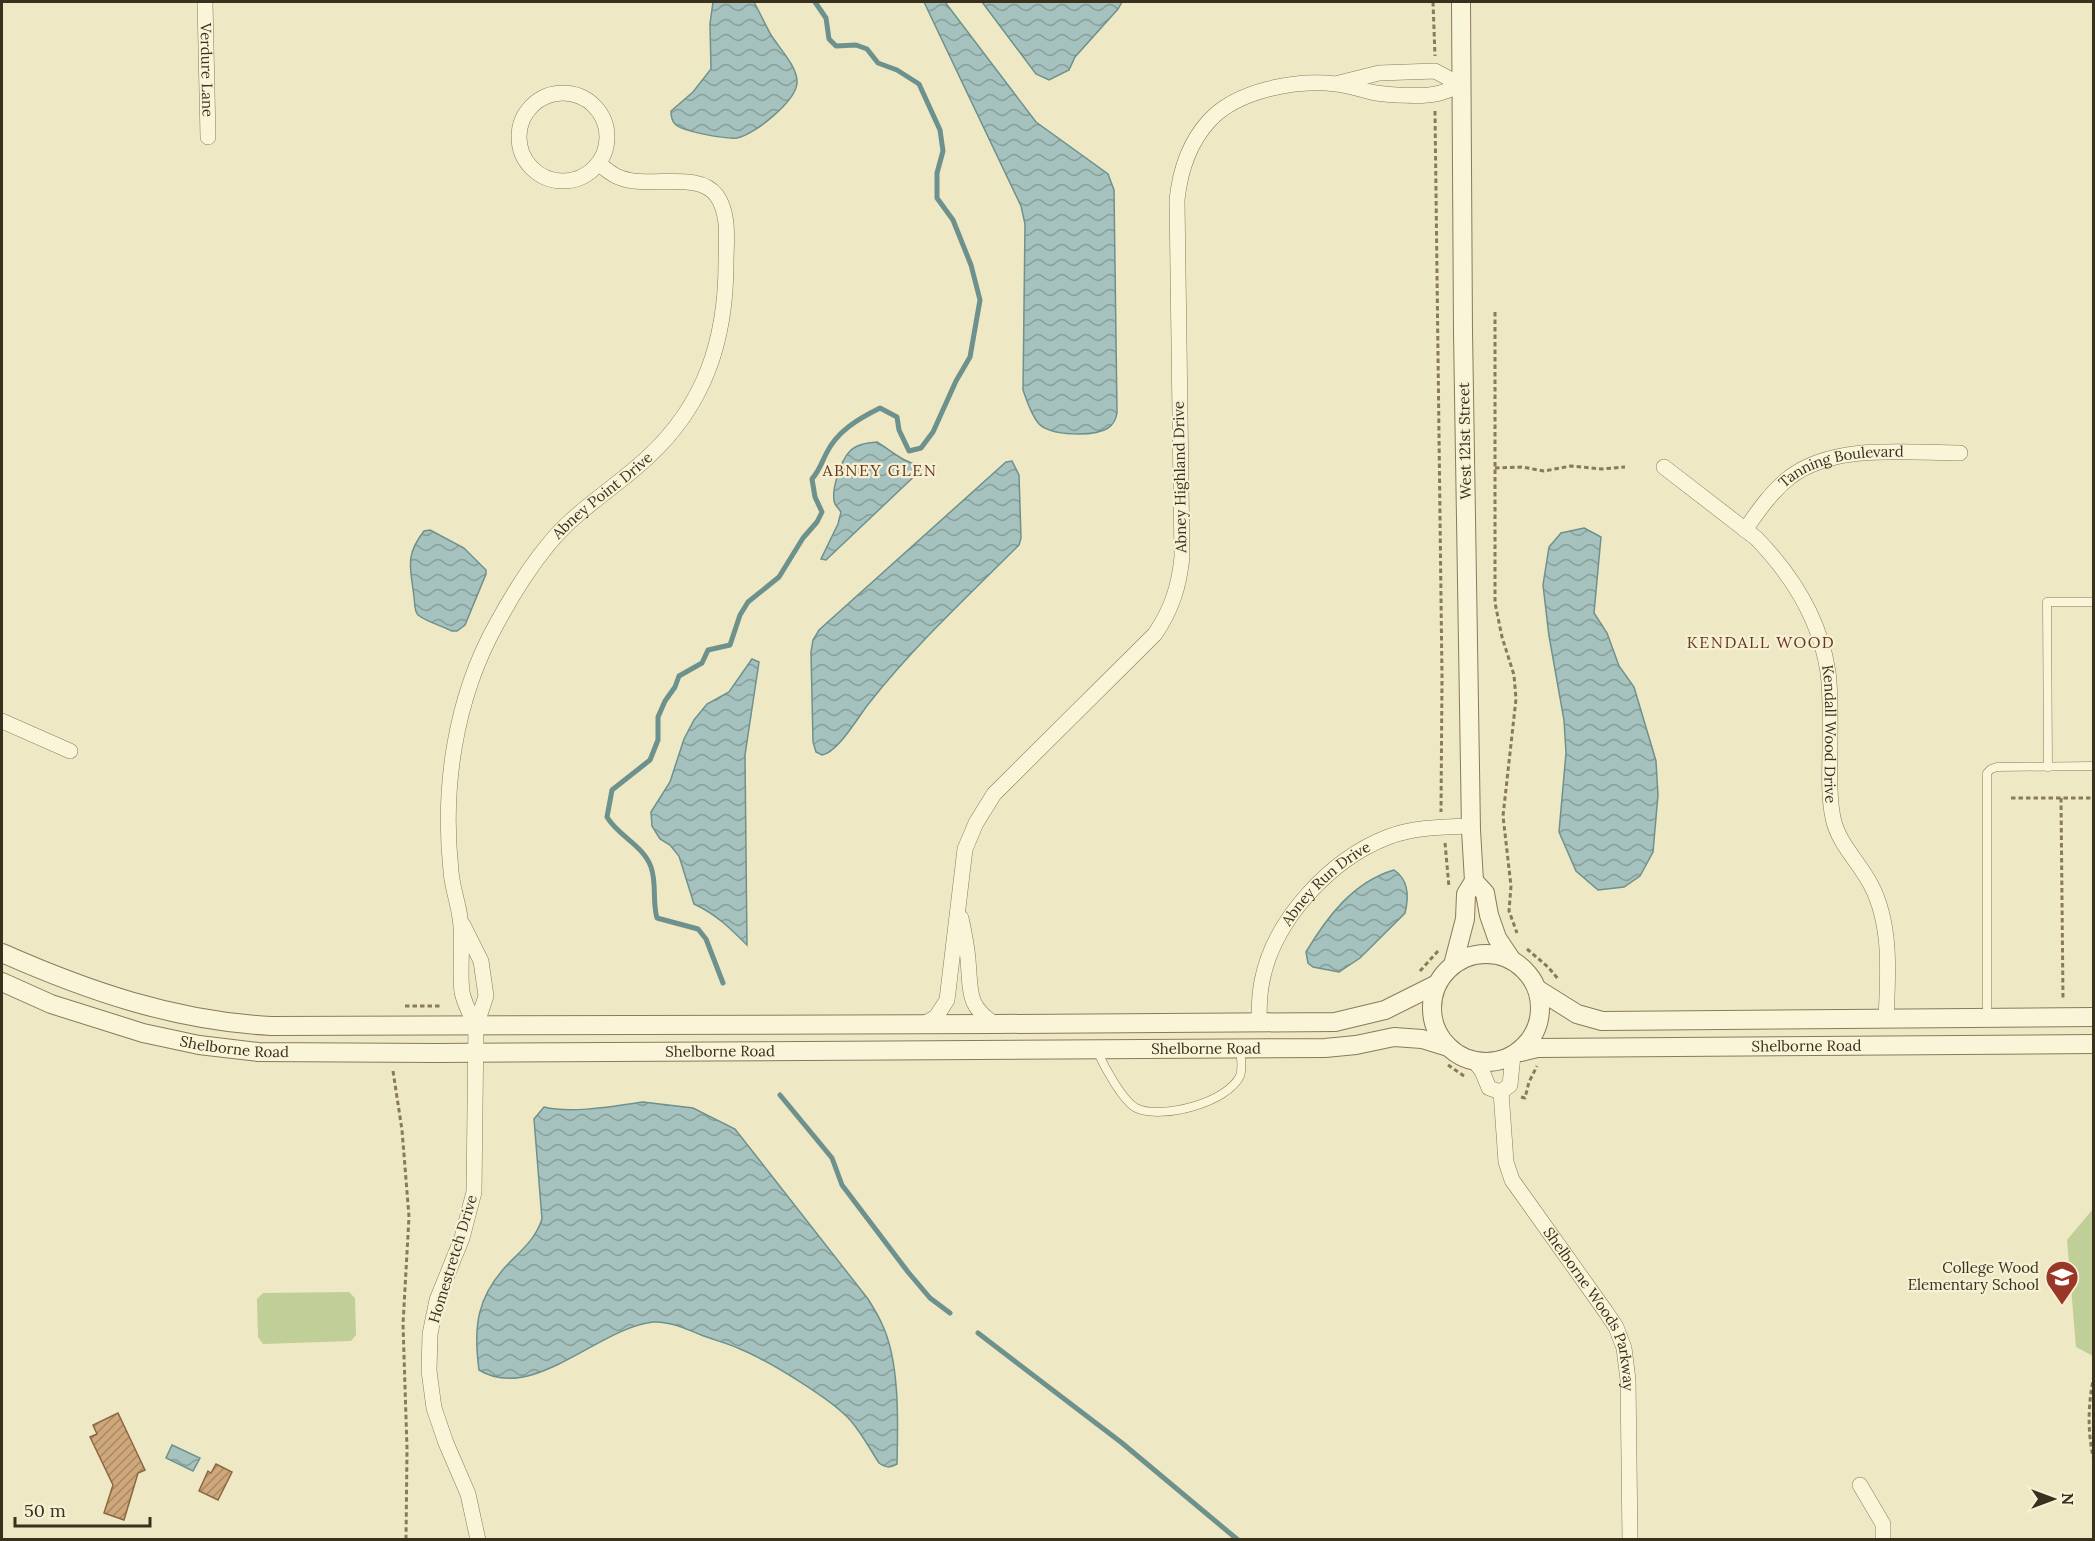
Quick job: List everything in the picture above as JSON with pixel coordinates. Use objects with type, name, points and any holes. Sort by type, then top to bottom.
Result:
[{"type":"street","name":"Verdure Lane","points":[[205,2],[208,137]]},
{"type":"street","name":"West 121st Street","points":[[1453,965],[1465,919],[1466,894],[1474,881],[1471,826],[1463,320],[1461,2]]},
{"type":"street","name":"Abney Highland Drive","points":[[924,1024],[936,1017],[947,1000],[965,849],[976,823],[994,794],[1155,634],[1167,617],[1179,584],[1182,557],[1176,200],[1183,164],[1200,133],[1210,119],[1235,102],[1250,94],[1287,85],[1336,84],[1379,73],[1435,71],[1461,85]]},
{"type":"street","name":"Abney Highland Drive","points":[[1336,84],[1377,93],[1434,95],[1461,85]]},
{"type":"street","points":[[560,92],[574,93],[588,99],[598,109],[605,122],[608,136],[606,151],[599,164],[588,174],[575,180],[560,182],[546,178],[534,170],[524,159],[519,145],[519,130],[524,116],[533,104],[545,96],[560,92]]},
{"type":"street","name":"Abney Point Drive","points":[[476,1040],[462,994],[460,920],[451,874],[448,799],[451,762],[460,722],[483,651],[502,616],[548,545],[579,513],[647,458],[671,434],[687,411],[709,370],[721,328],[726,289],[726,220],[717,196],[708,187],[695,183],[642,182],[621,178],[599,164]]},
{"type":"street","name":"Tanning Boulevard","points":[[1745,530],[1762,506],[1788,478],[1816,463],[1858,453],[1960,453]]},
{"type":"street","name":"Kendall Wood Drive","points":[[1664,467],[1745,530],[1768,551],[1794,584],[1809,609],[1820,639],[1828,674],[1833,819],[1843,842],[1871,884],[1884,925],[1887,961],[1886,1019]]},
{"type":"street","points":[[2,721],[70,751]]},
{"type":"street","name":"Abney Run Drive","points":[[1259,1023],[1262,982],[1272,948],[1292,915],[1317,884],[1348,858],[1389,837],[1444,827],[1471,826]]},
{"type":"street","name":"West 121st Street","points":[[1474,881],[1485,893],[1489,915],[1497,938],[1511,959]]},
{"type":"street","name":"Abney Highland Drive","points":[[958,897],[968,960],[970,992],[981,1016],[995,1024]]},
{"type":"street","name":"Abney Point Drive","points":[[460,920],[481,961],[486,996],[476,1040]]},
{"type":"street","name":"Shelborne Road","points":[[2,952],[58,977],[112,997],[171,1013],[282,1026],[476,1040],[1096,1050],[1325,1048],[1356,1045],[1394,1037],[1422,1039],[1448,1047]]},
{"type":"street","points":[[1496,954],[1511,959],[1523,968],[1537,988],[1540,999],[1539,1019],[1533,1035],[1517,1053],[1502,1060],[1490,1063],[1465,1059],[1448,1047],[1435,1027],[1432,1015],[1433,995],[1437,984],[1453,965],[1473,955],[1496,954]]},
{"type":"street","name":"Shelborne Road","points":[[2,982],[51,1004],[93,1018],[165,1038],[235,1051],[924,1024],[1335,1022],[1385,1010],[1437,984]]},
{"type":"street","name":"Shelborne Road","points":[[1537,988],[1577,1014],[1602,1021],[2094,1017]]},
{"type":"street","name":"Homestretch Drive","points":[[476,1040],[474,1192],[462,1238],[437,1300],[430,1334],[429,1371],[434,1408],[468,1494],[478,1539]]},
{"type":"street","name":"Shelborne Road","points":[[1517,1053],[1537,1048],[2094,1044]]},
{"type":"street","name":"Shelborne Woods Parkway","points":[[1517,1053],[1510,1086],[1501,1092],[1506,1162],[1512,1180],[1606,1312],[1616,1327],[1624,1348],[1629,1380],[1630,1539]]},
{"type":"street","points":[[1475,1062],[1482,1071],[1489,1088],[1501,1092]]},
{"type":"street","points":[[1860,1485],[1883,1524],[1883,1539]]},
{"type":"lane","points":[[2048,767],[2047,602],[2094,602]]},
{"type":"lane","points":[[1987,1018],[1987,773],[1996,767],[2094,766]]},
{"type":"lane","points":[[1096,1050],[1130,1104],[1146,1111],[1161,1112],[1198,1105],[1233,1086],[1240,1076],[1240,1049]]},
{"type":"path","points":[[1433,2],[1435,50]]},
{"type":"path","points":[[1434,117],[1442,678],[1440,803],[1449,890]]},
{"type":"path","points":[[1495,312],[1495,603],[1502,637],[1514,675],[1516,699],[1503,816],[1511,886],[1509,912],[1517,933]]},
{"type":"path","points":[[1495,468],[1522,467],[1544,471],[1571,466],[1602,469],[1625,467]]},
{"type":"path","points":[[2011,798],[2094,798]]},
{"type":"path","points":[[2061,798],[2063,1002]]},
{"type":"path","points":[[1521,944],[1548,967],[1565,988]]},
{"type":"path","points":[[1416,976],[1439,949]]},
{"type":"path","points":[[403,1006],[439,1006]]},
{"type":"path","points":[[1525,1098],[1529,1083],[1538,1066],[1544,1063]]},
{"type":"path","points":[[393,1071],[402,1130],[409,1217],[403,1324],[407,1449],[405,1539]]},
{"type":"path","points":[[2094,1375],[2088,1407],[2089,1435],[2094,1461]]},
{"type":"green space","points":[[2093,1209],[2093,1356],[2076,1347],[2067,1240]]},
{"type":"green space","points":[[349,1292],[355,1298],[356,1335],[351,1341],[263,1344],[258,1337],[257,1299],[263,1293]]},
{"type":"water","points":[[713,2],[754,2],[771,35],[791,64],[796,77],[795,90],[782,108],[753,131],[737,138],[687,130],[675,124],[672,118],[671,111],[693,92],[711,69],[710,24]]},
{"type":"water","points":[[924,2],[945,2],[1036,122],[1108,174],[1114,190],[1117,413],[1111,425],[1102,431],[1073,434],[1053,431],[1039,424],[1030,408],[1023,390],[1025,224],[1021,206]]},
{"type":"water","points":[[982,2],[1122,2],[1075,57],[1069,70],[1049,80],[1036,74]]},
{"type":"water","points":[[877,442],[905,460],[924,467],[826,560],[821,559],[838,524],[841,512],[835,504],[834,492],[843,461],[856,447]]},
{"type":"water","points":[[1012,461],[1019,475],[1021,538],[1019,545],[905,661],[835,748],[822,755],[816,752],[813,742],[811,652],[813,640],[819,630],[1006,462]]},
{"type":"water","points":[[1584,528],[1601,537],[1594,613],[1607,633],[1619,666],[1634,687],[1656,761],[1658,795],[1653,852],[1640,876],[1624,887],[1598,890],[1576,871],[1559,832],[1566,753],[1564,720],[1549,636],[1543,585],[1549,547],[1561,533]]},
{"type":"water","points":[[430,530],[464,548],[486,570],[465,625],[457,631],[426,620],[416,611],[411,556],[424,531]]},
{"type":"water","points":[[752,659],[759,662],[745,755],[747,945],[716,917],[694,904],[679,856],[670,845],[660,839],[652,826],[651,812],[670,782],[684,739],[694,720],[707,704],[729,692]]},
{"type":"water","points":[[1394,870],[1403,879],[1407,889],[1405,913],[1360,958],[1339,972],[1313,967],[1308,963],[1306,952],[1342,902],[1366,883]]},
{"type":"water","points":[[643,1102],[693,1108],[735,1129],[868,1299],[882,1324],[892,1356],[897,1392],[897,1464],[888,1467],[879,1463],[851,1421],[829,1402],[798,1381],[740,1349],[672,1324],[653,1322],[632,1327],[566,1361],[521,1377],[500,1378],[479,1370],[477,1326],[484,1300],[498,1275],[533,1238],[542,1219],[534,1119],[544,1107],[580,1110]]},
{"type":"water","points":[[172,1445],[200,1458],[193,1471],[166,1458]]},
{"type":"building","points":[[118,1413],[145,1470],[138,1473],[124,1520],[104,1513],[113,1485],[90,1437],[97,1434],[93,1425]]},
{"type":"building","points":[[216,1464],[232,1472],[218,1500],[199,1491],[208,1471],[211,1473]]},
{"type":"waterway","points":[[723,983],[706,939],[698,929],[657,918],[651,867],[642,853],[617,830],[607,817],[612,790],[650,760],[658,740],[658,717],[679,676],[702,663],[708,650],[730,645],[740,615],[748,602],[779,577],[803,538],[817,522],[822,512],[815,497],[812,479],[842,432],[856,421],[880,408],[897,417],[899,430],[909,451],[921,448],[933,432],[956,381],[970,357],[980,300],[971,265],[953,220],[937,198],[937,173],[943,151],[940,130],[919,84],[897,70],[878,63],[867,49],[856,45],[836,46],[829,39],[826,18],[815,2]]},
{"type":"waterway","points":[[780,1095],[832,1158],[842,1185],[908,1272],[930,1298],[950,1313]]},
{"type":"waterway","points":[[978,1333],[1122,1443],[1238,1540]]},
{"type":"place","name":"College Wood Elementary School","points":[[2062,1306]]},
{"type":"district","name":"ABNEY GLEN","points":[[880,470]]},
{"type":"district","name":"KENDALL WOOD","points":[[1761,642]]}]
